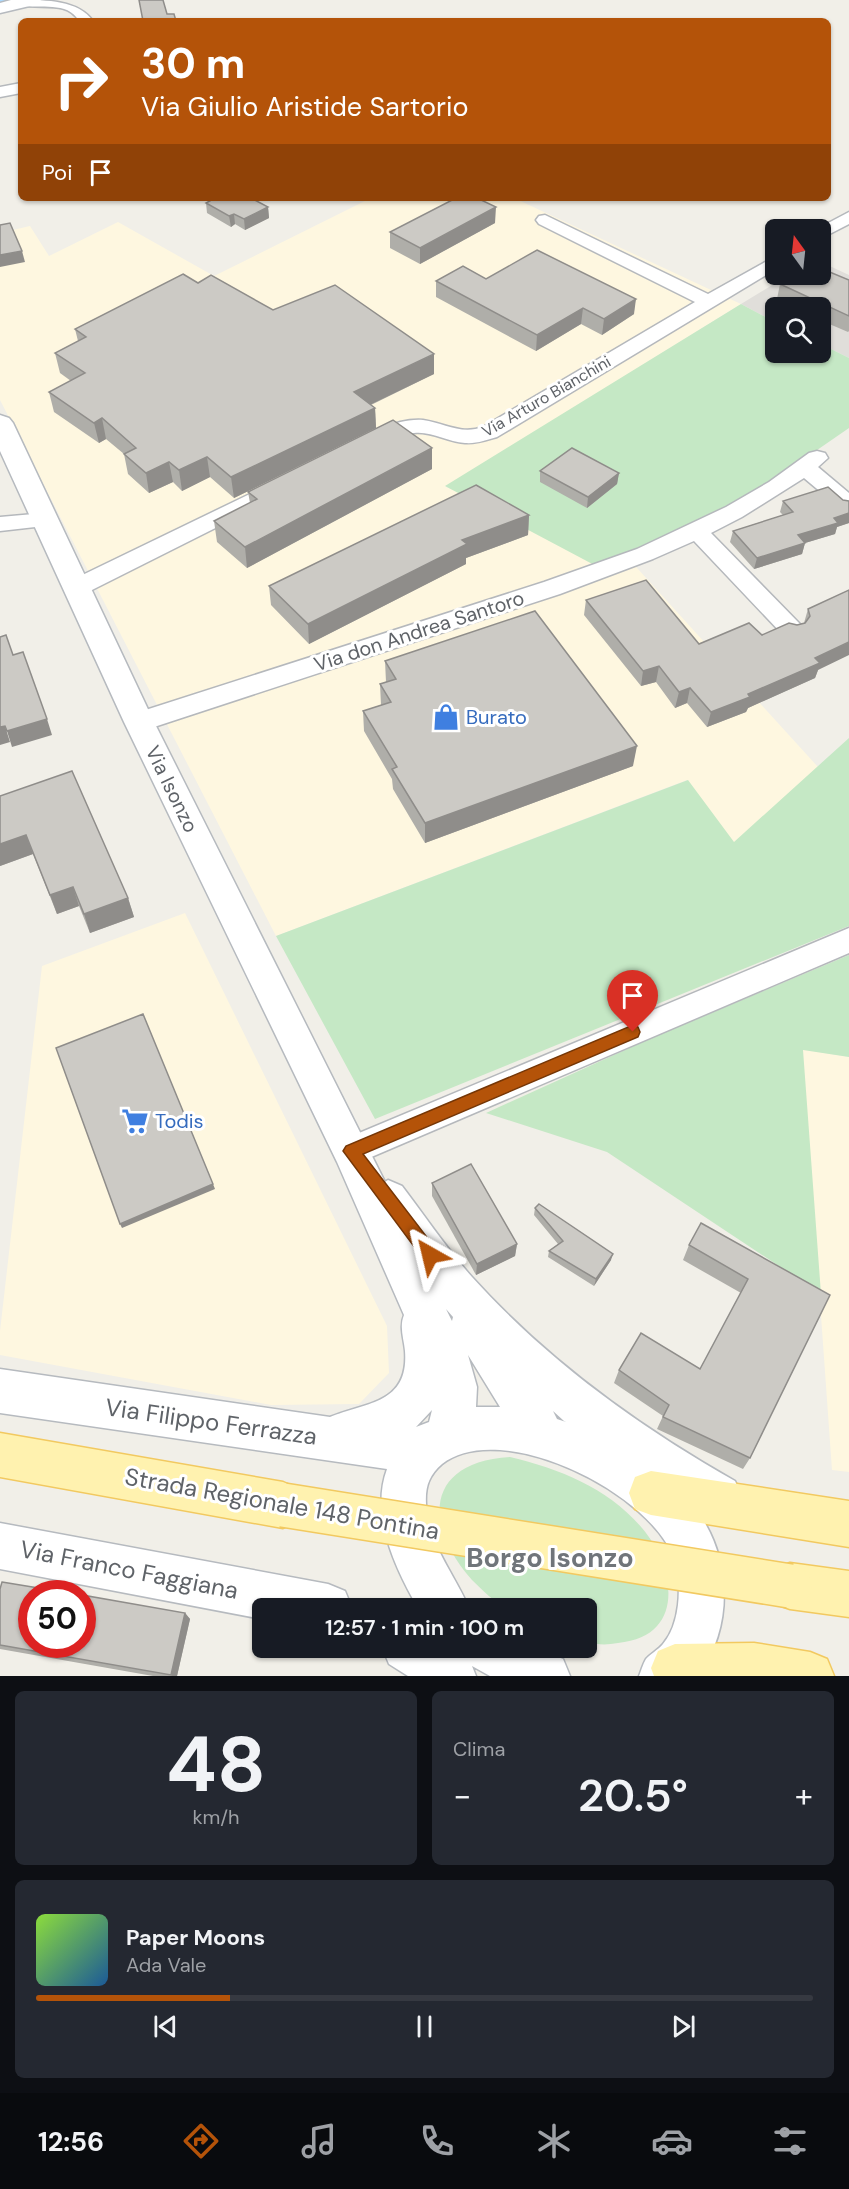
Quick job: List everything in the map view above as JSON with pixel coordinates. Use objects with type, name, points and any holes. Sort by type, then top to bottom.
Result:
[{"type":"main road","points":[[0,8],[29,1]]},
{"type":"main road","name":"Via Isonzo","points":[[0,423],[139,722],[351,1151],[439,1297]]},
{"type":"main road","points":[[439,1297],[478,1336],[543,1436]]},
{"type":"main road","points":[[320,1438],[382,1424],[403,1412],[416,1396],[423,1381],[439,1297]]},
{"type":"main road","points":[[438,1598],[420,1565],[405,1516],[403,1499],[405,1480],[411,1464],[453,1421],[455,1387],[446,1352],[439,1297]]},
{"type":"main road","points":[[439,1297],[488,1324],[540,1372],[640,1450],[731,1504]]},
{"type":"main road","name":"Via Filippo Ferrazza","points":[[0,1391],[320,1438],[434,1443]]},
{"type":"main road","points":[[434,1443],[488,1428],[515,1430],[543,1436],[561,1441],[615,1468],[651,1493],[689,1540],[698,1561],[701,1609],[689,1650],[670,1673]]},
{"type":"main road","name":"Strada Regionale 148 Pontina","points":[[0,1455],[283,1505],[790,1587],[849,1594]]},
{"type":"main road","points":[[651,1493],[849,1524]]},
{"type":"main road","name":"Via Franco Faggiana","points":[[0,1546],[272,1598]]},
{"type":"main road","points":[[423,1658],[452,1676]]},
{"type":"main road","points":[[498,1659],[546,1676]]},
{"type":"main road","points":[[670,1673],[754,1667],[810,1676]]},
{"type":"street","points":[[29,1],[54,2],[71,6],[83,14],[85,18]]},
{"type":"street","points":[[0,92],[18,89]]},
{"type":"street","points":[[831,228],[849,218]]},
{"type":"street","points":[[545,220],[708,301]]},
{"type":"street","name":"Via Arturo Bianchini","points":[[353,451],[394,430],[410,427],[426,427],[456,438],[471,438],[484,434],[765,267]]},
{"type":"street","name":"Via don Andrea Santoro","points":[[139,722],[573,581],[643,555],[750,505],[811,463],[849,504]]},
{"type":"street","points":[[78,587],[300,477]]},
{"type":"street","points":[[0,524],[45,520]]},
{"type":"street","points":[[697,531],[792,630]]},
{"type":"street","points":[[351,1151],[849,940]]},
{"type":"shaded area","points":[[365,201],[520,201],[741,304],[446,487],[627,557],[818,767],[734,843],[687,780],[276,936],[0,400],[0,233],[30,226],[49,256],[118,222],[214,276]]},
{"type":"shaded area","points":[[831,267],[849,275],[849,358],[831,349],[831,297],[765,297],[765,317],[741,304],[772,285],[831,285]]},
{"type":"shaded area","points":[[185,913],[387,1326],[389,1373],[359,1404],[271,1405],[0,1355],[0,1331],[42,966]]},
{"type":"shaded area","points":[[802,1049],[849,1057],[849,1472],[832,1470]]},
{"type":"green space","points":[[741,304],[765,317],[765,363],[831,363],[831,349],[849,358],[849,428],[752,495],[598,567],[445,486]]},
{"type":"green space","points":[[849,738],[849,926],[375,1119],[276,936],[688,780],[734,842]]},
{"type":"green space","points":[[849,955],[849,1057],[803,1050],[821,1294],[607,1152],[486,1113],[647,1040]]},
{"type":"green space","points":[[510,1457],[565,1474],[598,1491],[629,1514],[654,1544],[667,1580],[668,1598],[664,1615],[655,1628],[640,1638],[618,1643],[597,1644],[597,1598],[492,1598],[484,1592],[456,1559],[445,1538],[440,1518],[441,1500],[448,1484],[461,1471],[482,1461]]},
{"type":"building","points":[[139,0],[163,0],[167,14],[174,14],[175,18],[142,18]]},
{"type":"building","points":[[210,201],[257,201],[268,207],[244,219],[234,214],[229,216],[206,203]]},
{"type":"building","points":[[450,201],[483,201],[496,207],[420,248],[390,232]]},
{"type":"building","points":[[10,223],[22,251],[0,255],[0,225]]},
{"type":"building","points":[[537,250],[636,299],[604,319],[583,308],[537,335],[436,281],[463,266],[486,279]]},
{"type":"building","points":[[831,273],[849,280],[849,316],[831,308],[831,297],[808,297],[782,285],[831,285]]},
{"type":"building","points":[[183,274],[198,283],[211,275],[273,310],[335,285],[434,354],[354,392],[375,408],[231,477],[207,457],[179,470],[169,462],[146,473],[124,454],[136,448],[102,418],[94,423],[49,392],[85,373],[55,353],[86,337],[75,329]]},
{"type":"building","points":[[393,420],[432,448],[245,547],[214,521],[257,499],[248,492]]},
{"type":"building","points":[[572,448],[619,473],[588,497],[540,471]]},
{"type":"building","points":[[476,485],[529,515],[462,540],[467,544],[308,624],[269,586]]},
{"type":"building","points":[[828,487],[843,500],[849,501],[849,513],[834,518],[838,523],[798,535],[805,543],[757,558],[733,531],[793,512],[783,501]]},
{"type":"building","points":[[646,580],[699,644],[749,623],[762,635],[789,623],[797,625],[805,623],[810,616],[808,609],[849,590],[849,642],[815,658],[820,663],[748,694],[750,697],[711,712],[690,688],[679,692],[659,666],[643,671],[586,600]]},
{"type":"building","points":[[535,611],[637,746],[425,823],[392,769],[397,767],[363,711],[391,702],[380,684],[396,679],[385,661]]},
{"type":"building","points":[[6,635],[13,655],[23,652],[47,719],[7,731],[5,726],[0,727],[0,637]]},
{"type":"building","points":[[72,771],[128,898],[84,914],[73,887],[50,895],[26,835],[0,844],[0,796]]},
{"type":"building","name":"Todis","points":[[143,1014],[213,1184],[120,1224],[56,1048]]},
{"type":"building","points":[[471,1164],[517,1244],[477,1264],[432,1183]]},
{"type":"building","points":[[539,1204],[613,1254],[596,1279],[549,1251],[563,1241],[535,1208]]},
{"type":"building","points":[[701,1223],[830,1295],[750,1458],[663,1417],[669,1405],[619,1370],[641,1333],[700,1369],[748,1279],[689,1245]]},
{"type":"building","points":[[2,1582],[18,1585],[18,1648],[0,1645]]},
{"type":"building","points":[[96,1597],[185,1613],[171,1675],[74,1658],[96,1658]]},
{"type":"waterway","points":[[0,1],[4,0]]},
{"type":"place","name":"Burato","points":[[446,717]]},
{"type":"place","name":"Todis","points":[[135,1121]]},
{"type":"district","name":"Borgo Isonzo","points":[[550,1558]]},
{"type":"route","points":[[430,1255],[351,1151],[633,1032]]}]
